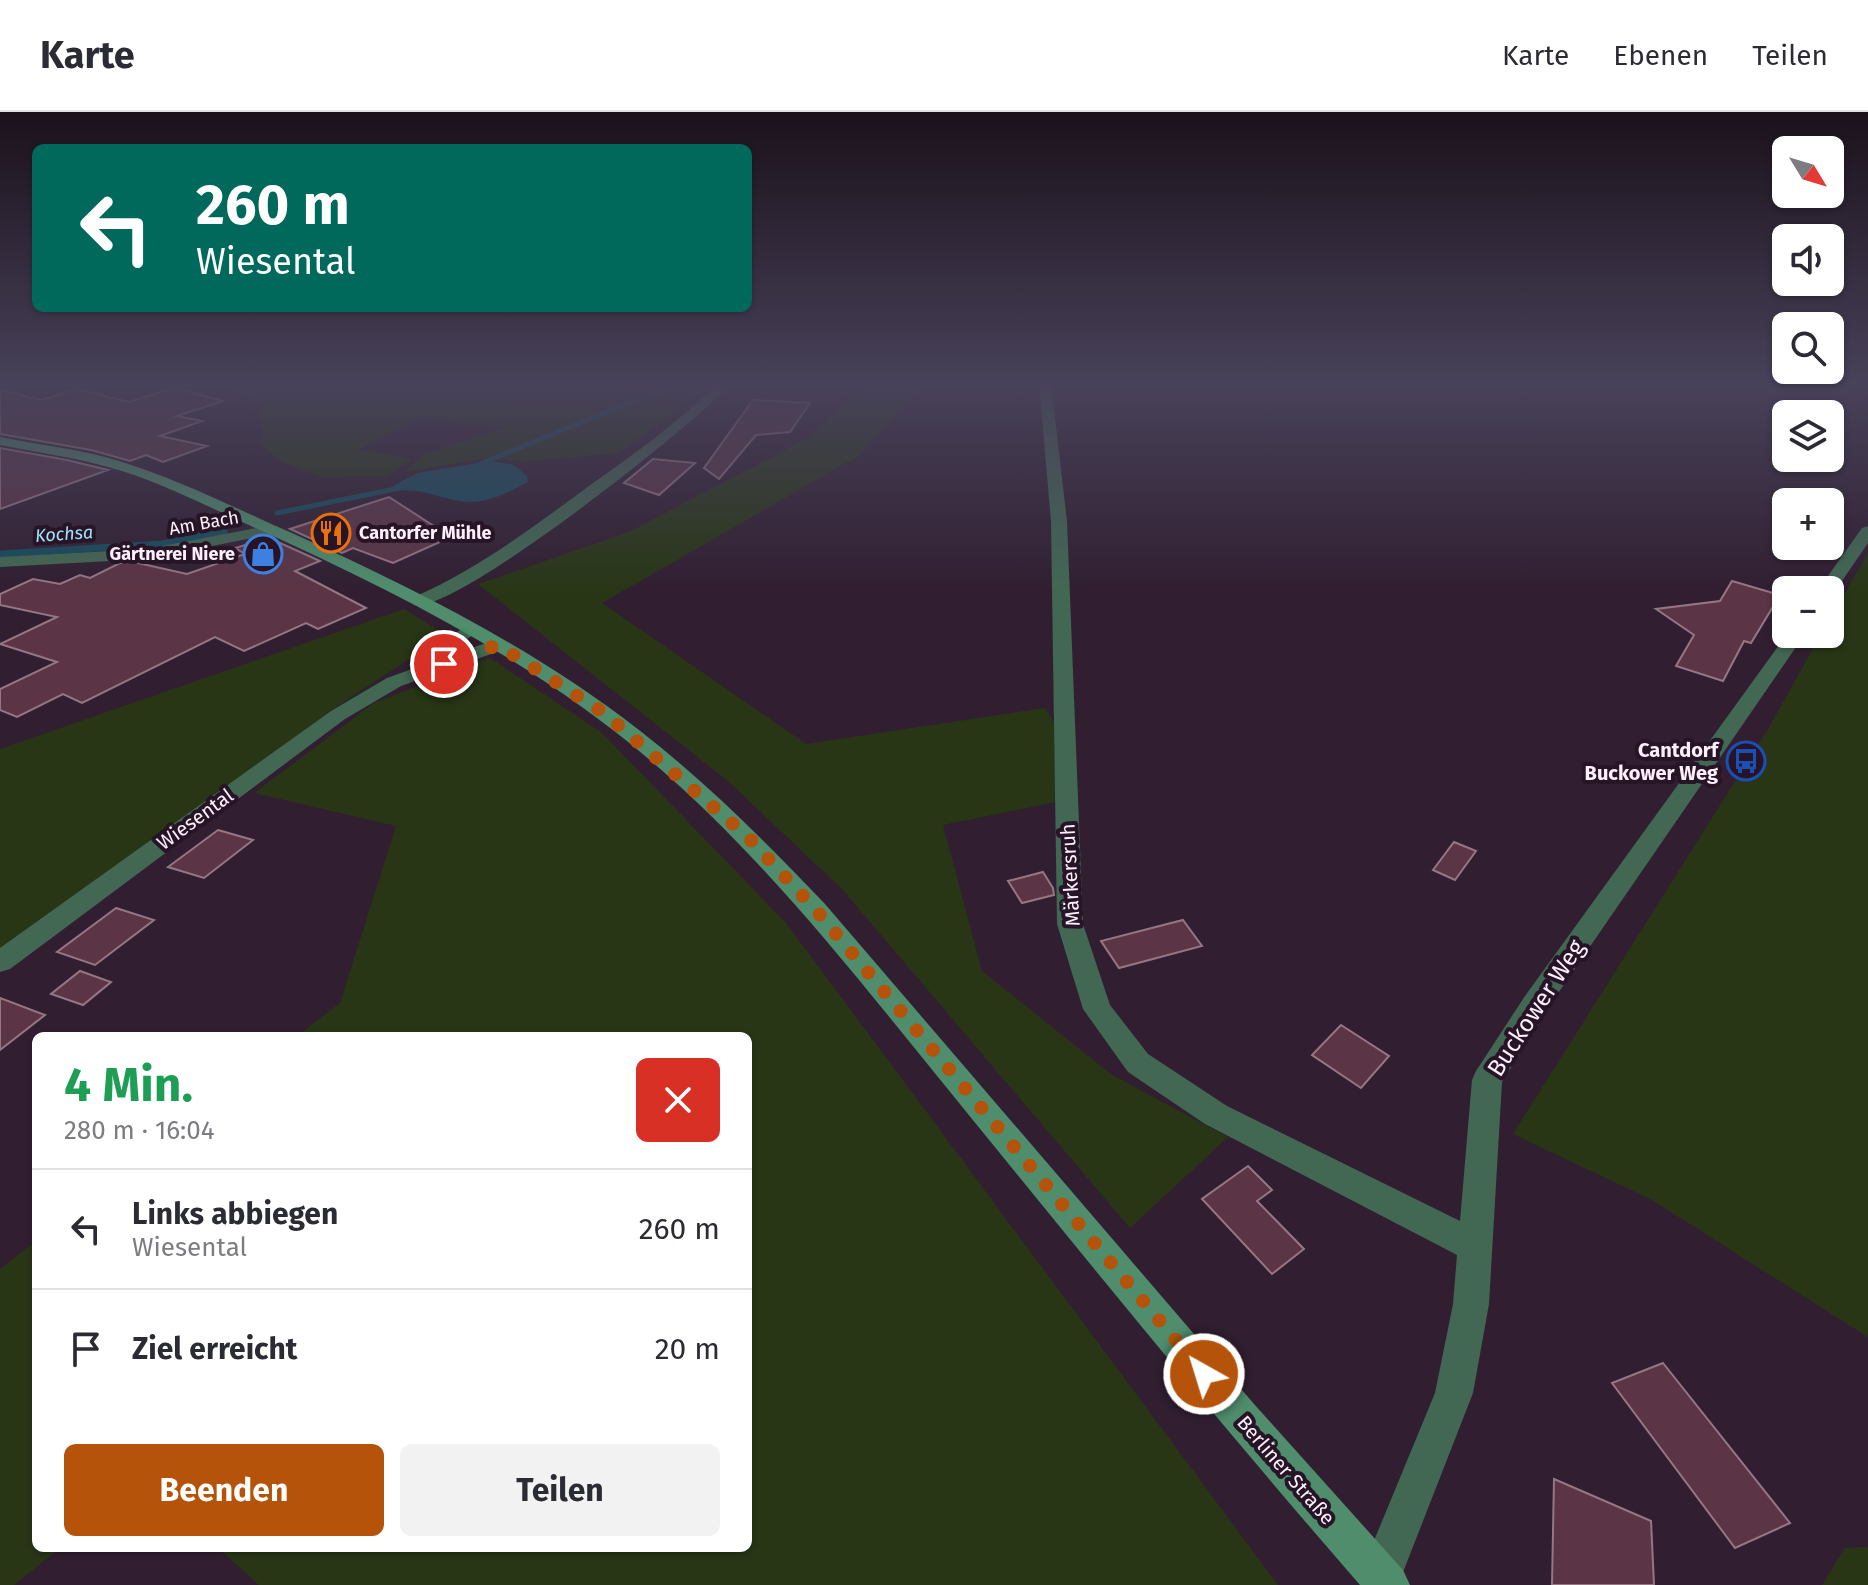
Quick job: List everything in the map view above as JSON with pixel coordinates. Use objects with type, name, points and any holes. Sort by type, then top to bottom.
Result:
[{"type":"main road","name":"Berliner Straße","points":[[54,452],[111,463],[150,476],[272,530],[471,628],[604,713],[747,836],[816,910],[1240,1418],[1384,1581]]},
{"type":"street","points":[[420,601],[440,593],[531,536],[644,452]]},
{"type":"street","name":"Märkersruh","points":[[1052,452],[1059,521],[1070,924],[1097,1009],[1138,1063],[1216,1115],[1475,1246]]},
{"type":"street","name":"Am Bach","points":[[0,562],[147,554],[272,530]]},
{"type":"street","points":[[1837,576],[1868,531]]},
{"type":"street","name":"Wiesental","points":[[0,962],[338,715],[394,682],[471,628]]},
{"type":"street","name":"Wiesental","points":[[394,682],[498,645]]},
{"type":"street","name":"Buckower Weg","points":[[1384,1581],[1454,1393],[1471,1304],[1487,1080],[1535,1004],[1786,648]]},
{"type":"green space","points":[[270,452],[374,452],[413,459],[388,476],[322,477],[281,462]]},
{"type":"green space","points":[[621,452],[526,461],[483,459],[404,472],[424,454]]},
{"type":"green space","points":[[782,452],[862,452],[602,603],[806,744],[1045,708],[1054,723],[1056,802],[943,825],[982,971],[1112,1075],[1228,1137],[1130,1228],[842,889],[728,781],[478,584],[629,532]]},
{"type":"green space","points":[[1868,553],[1868,1337],[1652,1200],[1513,1134],[1770,726],[1813,648],[1844,648],[1844,595]]},
{"type":"green space","points":[[404,609],[446,635],[333,709],[0,958],[0,749]]},
{"type":"green space","points":[[490,658],[602,733],[786,923],[1278,1585],[259,1585],[222,1552],[752,1552],[752,1032],[302,1032],[340,1003],[396,826],[254,793],[374,703]]},
{"type":"green space","points":[[32,1244],[32,1552],[55,1552],[14,1585],[0,1585],[0,1269]]},
{"type":"green space","points":[[1868,1547],[1868,1585],[1822,1585],[1845,1548]]},
{"type":"water","points":[[490,461],[514,465],[527,476],[528,482],[494,498],[471,502],[418,491],[395,491],[391,487],[417,473]]},
{"type":"building","points":[[0,452],[21,452],[108,470],[0,509]]},
{"type":"building","points":[[97,452],[191,452],[163,462],[146,455],[130,461]]},
{"type":"building","points":[[716,452],[742,452],[719,479],[704,468]]},
{"type":"building","points":[[653,459],[695,463],[659,495],[624,483]]},
{"type":"building","points":[[389,497],[451,537],[393,563],[353,548],[342,553],[290,529]]},
{"type":"building","points":[[269,538],[320,561],[295,571],[366,608],[318,629],[306,623],[244,651],[215,637],[82,703],[63,694],[17,717],[0,710],[0,689],[57,662],[0,644],[57,617],[0,605],[0,594],[33,579],[60,584],[80,575],[90,578],[120,563],[138,563],[187,574],[245,554],[235,548]]},
{"type":"building","points":[[1732,581],[1772,593],[1772,608],[1751,643],[1744,641],[1723,681],[1676,666],[1694,635],[1656,609],[1720,601]]},
{"type":"building","points":[[218,830],[253,840],[204,878],[168,867]]},
{"type":"building","points":[[1454,842],[1476,851],[1455,880],[1433,870]]},
{"type":"building","points":[[1043,872],[1054,895],[1022,903],[1008,881]]},
{"type":"building","points":[[116,908],[154,920],[95,965],[57,952]]},
{"type":"building","points":[[1183,920],[1202,946],[1119,968],[1101,941]]},
{"type":"building","points":[[80,971],[111,982],[83,1005],[51,994]]},
{"type":"building","points":[[0,998],[45,1015],[0,1050]]},
{"type":"building","points":[[1341,1025],[1389,1056],[1361,1088],[1312,1055]]},
{"type":"building","points":[[1248,1166],[1272,1190],[1257,1201],[1304,1249],[1272,1274],[1202,1199]]},
{"type":"building","points":[[1663,1363],[1790,1523],[1735,1548],[1612,1383]]},
{"type":"building","points":[[1554,1479],[1651,1521],[1654,1585],[1552,1585]]},
{"type":"waterway","name":"Kochsa","points":[[480,464],[510,452]]},
{"type":"waterway","name":"Kochsa","points":[[277,513],[405,487]]},
{"type":"waterway","name":"Kochsa","points":[[0,554],[162,544],[224,531]]},
{"type":"place","name":"Cantorfer Mühle","points":[[331,533]]},
{"type":"place","name":"Gärtnerei Niere","points":[[263,554]]},
{"type":"place","name":"Cantdorf Buckower Weg","points":[[1746,761]]},
{"type":"route","points":[[444,664],[498,645],[530,663],[604,713],[747,836],[816,910],[1204,1374]]}]
